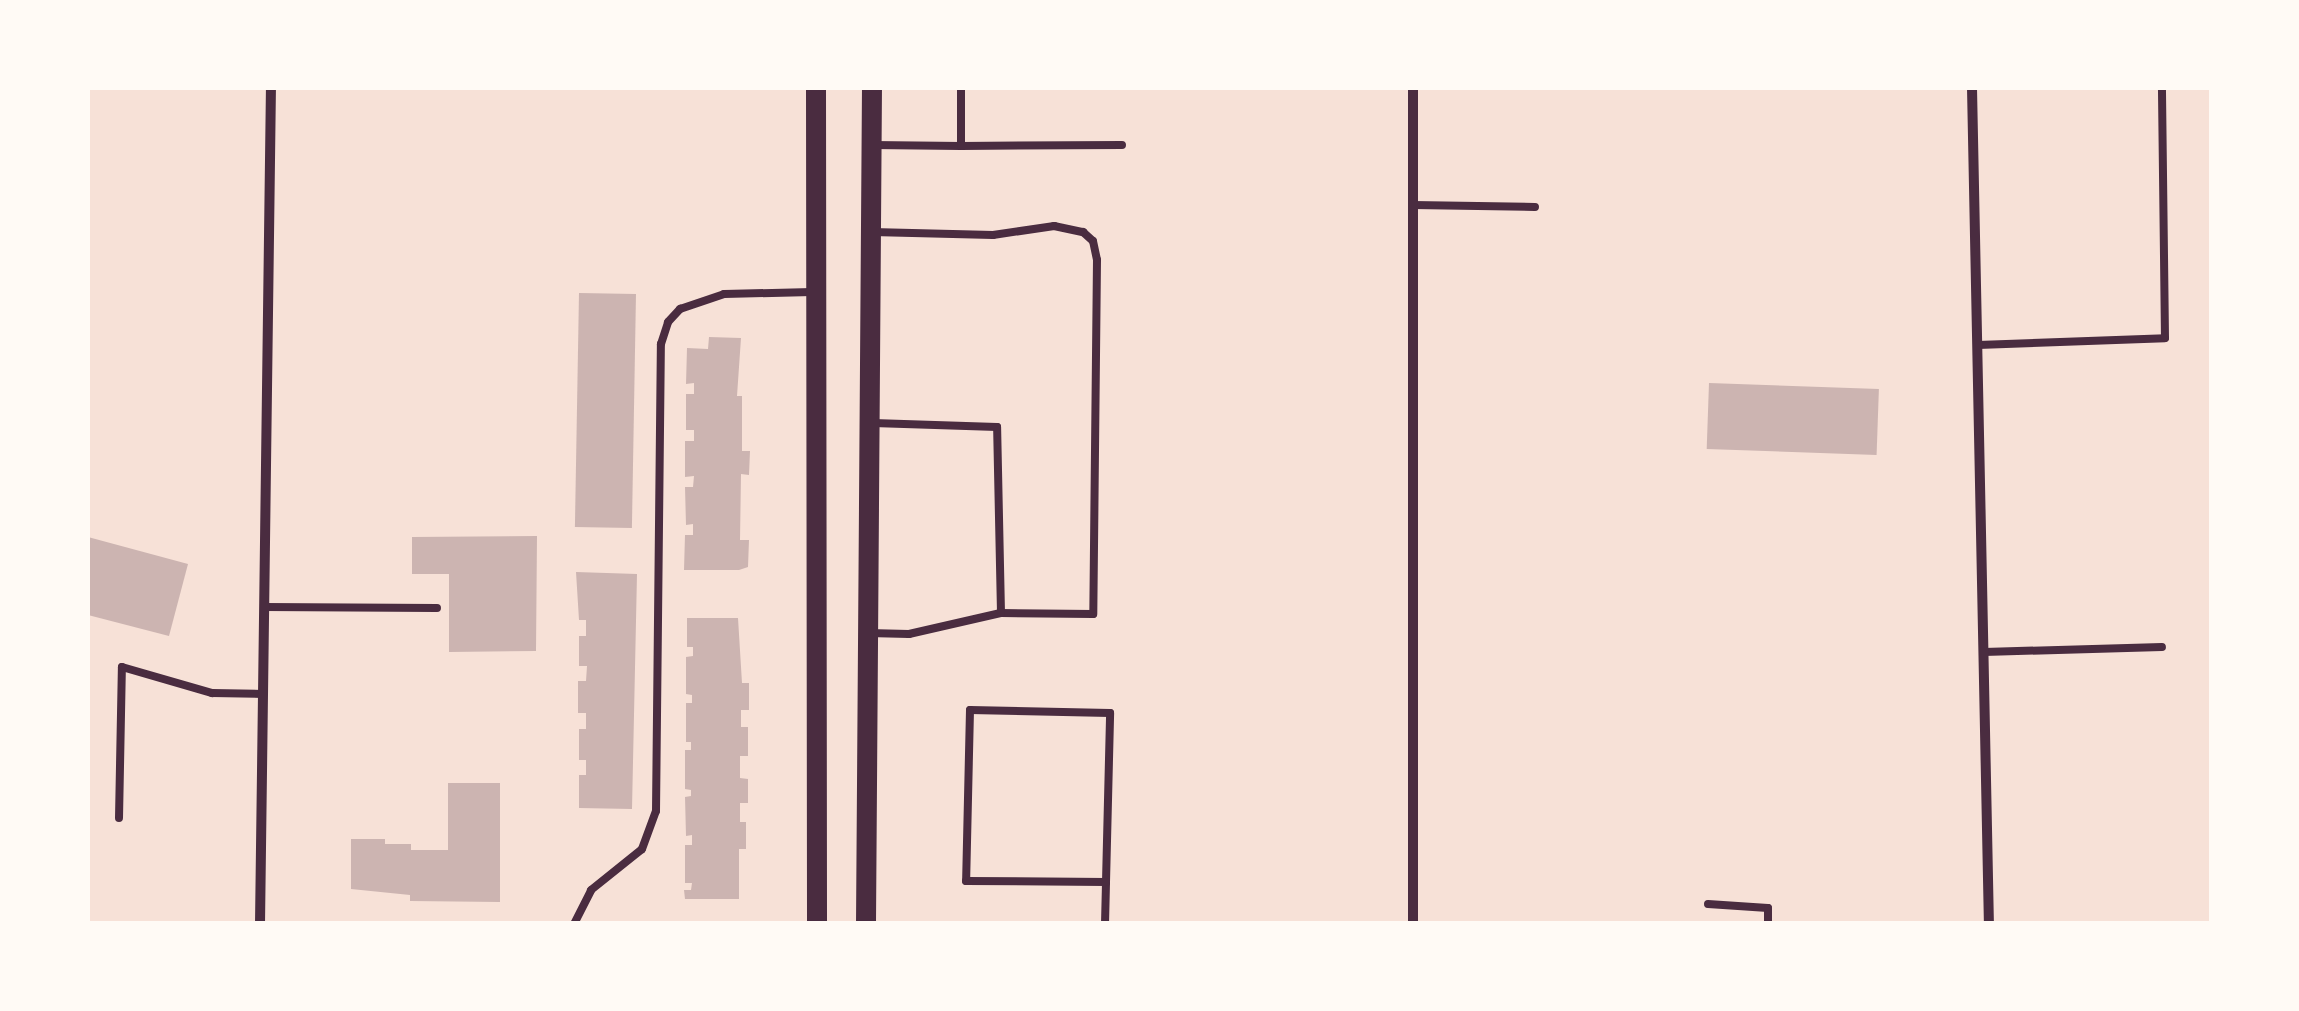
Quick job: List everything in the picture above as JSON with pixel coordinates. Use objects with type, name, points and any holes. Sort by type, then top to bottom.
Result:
[{"type":"main road","points":[[816,88],[817,924]]},
{"type":"main road","points":[[866,924],[872,88]]},
{"type":"street","points":[[260,924],[271,88]]},
{"type":"street","points":[[1413,88],[1413,924]]},
{"type":"street","points":[[1972,88],[1989,924]]},
{"type":"lane","points":[[961,88],[961,146]]},
{"type":"lane","points":[[1978,345],[2164,338],[2162,88]]},
{"type":"lane","points":[[872,146],[1122,145]]},
{"type":"lane","points":[[1413,205],[1536,207]]},
{"type":"lane","points":[[868,633],[909,634],[1001,613],[1093,614],[1097,260],[1093,241],[1083,232],[1054,226],[992,235],[872,232]]},
{"type":"lane","points":[[574,924],[591,890],[642,849],[656,810],[661,344],[668,322],[680,309],[724,294],[816,292]]},
{"type":"lane","points":[[870,423],[997,427],[1001,613]]},
{"type":"lane","points":[[264,607],[437,608]]},
{"type":"lane","points":[[1984,652],[2162,647]]},
{"type":"lane","points":[[120,818],[122,668],[212,693],[263,694]]},
{"type":"lane","points":[[1106,882],[966,882],[970,710],[1110,712],[1106,924]]},
{"type":"lane","points":[[1708,904],[1768,908],[1768,924]]},
{"type":"building","points":[[579,293],[636,294],[632,528],[575,527]]},
{"type":"building","points":[[709,337],[741,338],[737,396],[742,396],[742,451],[750,451],[749,475],[741,474],[740,540],[749,540],[748,567],[739,570],[684,570],[685,535],[693,535],[693,524],[686,525],[685,487],[693,487],[694,476],[685,477],[685,441],[694,441],[694,430],[686,430],[686,394],[694,394],[694,383],[686,384],[687,348],[708,349]]},
{"type":"building","points":[[1709,383],[1879,389],[1877,455],[1707,449]]},
{"type":"building","points":[[537,536],[536,651],[449,652],[449,574],[412,574],[412,537]]},
{"type":"building","points":[[88,537],[188,564],[169,636],[88,615]]},
{"type":"building","points":[[576,572],[637,574],[632,809],[579,808],[579,775],[586,775],[586,760],[579,760],[579,729],[586,729],[586,713],[578,713],[578,681],[586,681],[587,666],[579,666],[579,636],[586,636],[586,620],[579,620]]},
{"type":"building","points":[[687,618],[738,618],[742,683],[749,683],[749,710],[741,710],[741,727],[748,727],[748,756],[740,756],[740,778],[748,779],[748,803],[740,803],[740,822],[746,822],[746,849],[739,849],[739,899],[685,899],[684,890],[691,890],[692,883],[685,883],[685,845],[692,845],[692,835],[686,836],[685,797],[691,796],[691,790],[685,789],[685,750],[691,750],[691,742],[686,742],[686,703],[692,703],[692,695],[686,694],[686,657],[693,656],[693,647],[687,647]]},
{"type":"building","points":[[448,783],[500,783],[500,902],[410,901],[410,895],[351,889],[351,839],[385,839],[385,844],[411,844],[411,850],[448,850]]}]
